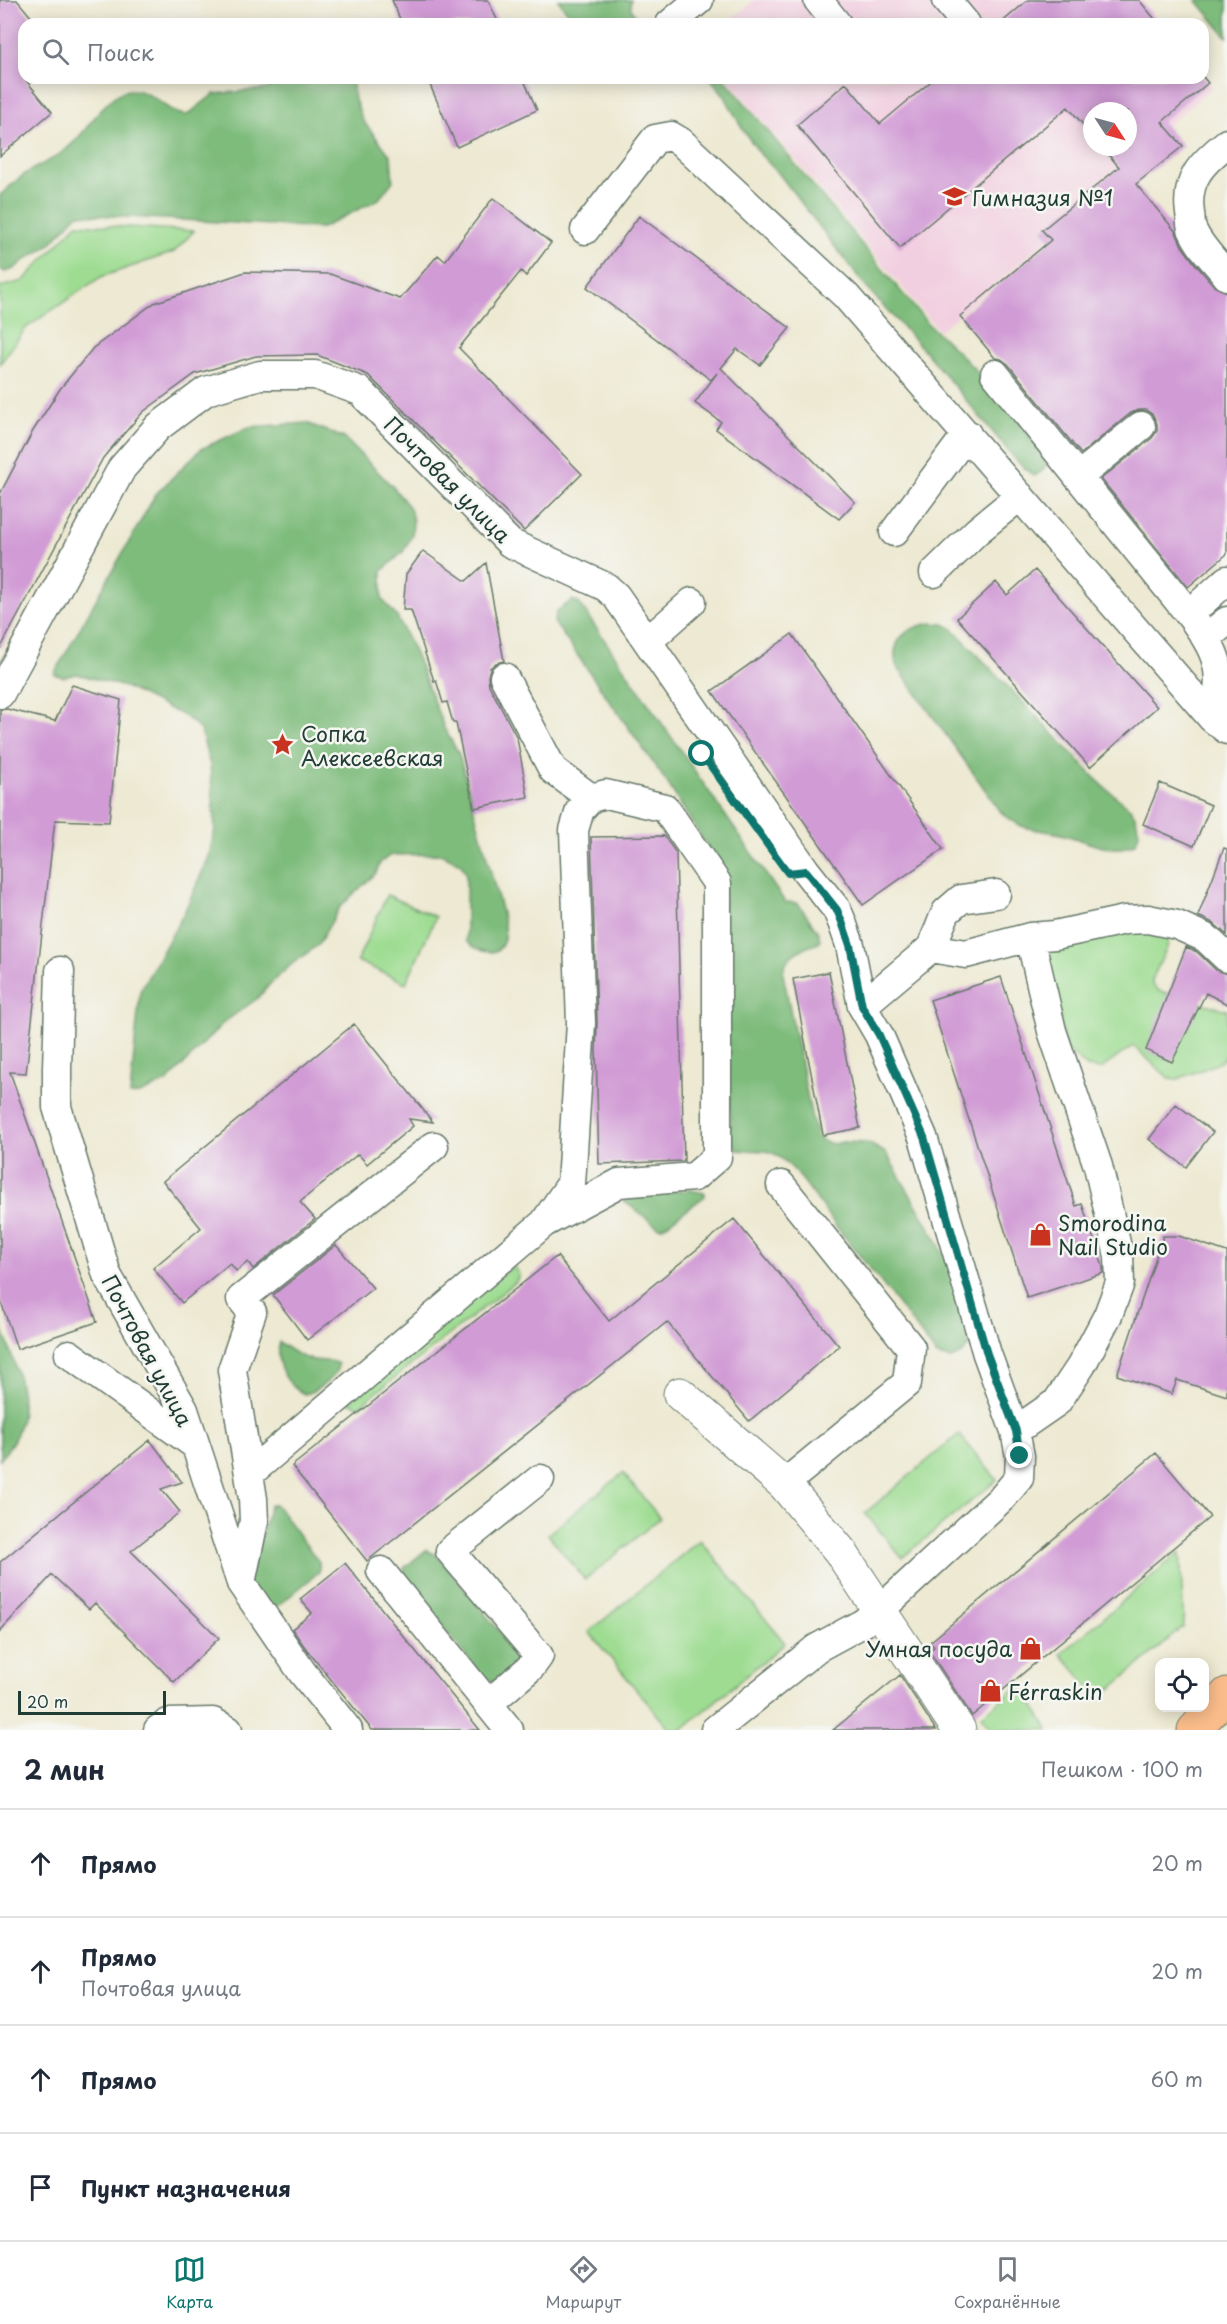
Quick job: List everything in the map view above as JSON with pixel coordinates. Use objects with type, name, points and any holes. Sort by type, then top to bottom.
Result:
[{"type":"main road","points":[[1194,1730],[1227,1694]]},
{"type":"street","points":[[680,1394],[784,1484],[840,1551],[959,1730]]},
{"type":"lane","points":[[677,18],[699,0]]},
{"type":"lane","points":[[818,0],[832,18]]},
{"type":"lane","points":[[946,0],[961,18]]},
{"type":"lane","points":[[585,230],[655,139],[671,136],[846,296],[1219,724]]},
{"type":"lane","points":[[1227,143],[1215,152],[1196,175],[1189,187],[1188,200],[1192,230],[1227,276]]},
{"type":"lane","points":[[994,374],[1189,614],[1217,629],[1215,650],[1221,686],[1219,724]]},
{"type":"lane","name":"Почтовая улица","points":[[0,694],[122,468],[158,427],[206,392],[260,375],[315,375],[360,391],[510,543],[606,587],[616,596],[806,871],[837,910],[850,945],[862,1006],[879,1035],[924,1137],[987,1354],[1016,1431],[1020,1456],[1019,1478],[1003,1497],[880,1610]]},
{"type":"lane","points":[[1078,477],[1141,426]]},
{"type":"lane","points":[[894,532],[967,435]]},
{"type":"lane","points":[[934,573],[976,531],[1020,496]]},
{"type":"lane","points":[[1189,614],[1227,580]]},
{"type":"lane","points":[[648,641],[692,602]]},
{"type":"lane","points":[[504,677],[553,771],[591,798]]},
{"type":"lane","points":[[702,754],[788,873],[806,871]]},
{"type":"lane","points":[[249,1474],[544,1223],[619,1184],[694,1177],[717,1157],[717,884],[665,808],[606,794],[591,798],[580,810],[574,830],[581,1023],[571,1184],[544,1223]]},
{"type":"lane","points":[[862,1006],[931,948],[946,912],[961,899],[996,894]]},
{"type":"lane","points":[[931,948],[966,954],[1030,937],[1055,935],[1125,920],[1148,919],[1177,925],[1206,938],[1227,958]]},
{"type":"lane","points":[[1016,1431],[1057,1402],[1081,1366],[1108,1315],[1120,1283],[1119,1256],[1098,1166],[1052,1031],[1030,937]]},
{"type":"lane","name":"Почтовая улица","points":[[60,971],[57,1107],[107,1275],[184,1410],[241,1583],[302,1672],[348,1730]]},
{"type":"lane","points":[[241,1583],[254,1521],[253,1499],[232,1371],[252,1312],[241,1299],[434,1146]]},
{"type":"lane","points":[[781,1185],[911,1348],[907,1383],[784,1484]]},
{"type":"lane","points":[[221,1307],[249,1320]]},
{"type":"lane","points":[[69,1354],[195,1444]]},
{"type":"lane","points":[[488,1704],[531,1667],[539,1656],[450,1551],[540,1479]]},
{"type":"lane","points":[[381,1571],[509,1730]]},
{"type":"lane","points":[[715,1730],[817,1648],[863,1623],[880,1610]]},
{"type":"lane","points":[[158,1730],[168,1723],[213,1722],[228,1730]]},
{"type":"shaded area","points":[[755,0],[1141,0],[1156,18],[732,18]]},
{"type":"shaded area","name":"Гимназия №1","points":[[1209,82],[1213,87],[1137,150],[1137,102],[1083,102],[1083,156],[1130,156],[1041,230],[1048,239],[939,331],[732,84]]},
{"type":"green space","points":[[558,0],[631,0],[630,4],[637,18],[572,18]]},
{"type":"green space","points":[[1196,0],[1227,0],[1227,37]]},
{"type":"green space","points":[[276,84],[353,84],[354,97],[363,121],[391,156],[393,181],[379,199],[322,228],[78,214],[48,246],[14,269],[5,272],[0,269],[0,195],[24,174],[69,147],[115,96],[130,90],[139,91],[172,111],[187,115],[214,94],[266,89]]},
{"type":"green space","points":[[715,84],[729,84],[928,324],[993,389],[1021,424],[1046,463],[1041,472],[1034,476],[1017,461],[923,349],[866,287],[779,174],[761,155],[743,130],[724,95]]},
{"type":"green space","points":[[77,224],[194,231],[174,252],[101,277],[26,328],[0,364],[0,287],[23,281]]},
{"type":"green space","points":[[307,423],[344,438],[393,487],[410,508],[413,521],[412,535],[403,552],[382,571],[382,599],[397,617],[417,658],[444,728],[459,754],[502,913],[504,938],[502,945],[493,952],[482,951],[466,941],[466,874],[461,864],[442,854],[391,855],[380,863],[376,873],[340,907],[318,945],[292,964],[258,998],[223,1023],[167,1082],[140,1094],[130,1095],[140,991],[183,915],[208,859],[215,829],[210,765],[201,731],[182,715],[125,687],[77,674],[63,677],[54,674],[156,494],[201,449],[249,427]]},
{"type":"green space","points":[[573,600],[579,603],[785,902],[798,903],[818,932],[820,940],[818,943],[790,957],[783,974],[817,1137],[834,1144],[868,1143],[886,1153],[934,1235],[973,1314],[974,1340],[962,1354],[951,1359],[937,1356],[787,1163],[774,1153],[738,1150],[731,1140],[723,872],[668,784],[554,622],[557,611]]},
{"type":"green space","points":[[931,623],[944,624],[952,628],[1103,786],[1131,809],[1136,818],[1139,833],[1136,843],[1119,848],[1101,846],[1065,835],[1025,827],[1001,812],[896,665],[896,648],[902,636],[908,631]]},
{"type":"green space","points":[[387,895],[436,917],[406,983],[357,961]]},
{"type":"green space","points":[[1130,927],[1169,935],[1168,945],[1152,980],[1152,984],[1159,991],[1227,1010],[1227,1055],[1220,1062],[1175,1080],[1169,1078],[1133,1046],[1101,1069],[1087,1067],[1065,1047],[1045,946]]},
{"type":"green space","points":[[691,1190],[705,1193],[705,1196],[663,1227],[658,1227],[624,1201],[623,1196]]},
{"type":"green space","points":[[513,1266],[519,1274],[516,1282],[359,1406],[348,1402]]},
{"type":"green space","points":[[0,1321],[17,1374],[22,1414],[18,1432],[0,1460]]},
{"type":"green space","points":[[279,1342],[305,1358],[335,1362],[338,1364],[335,1374],[314,1391],[304,1394],[297,1390],[282,1372],[278,1357]]},
{"type":"green space","points":[[959,1434],[997,1480],[902,1558],[865,1513]]},
{"type":"green space","points":[[623,1473],[660,1518],[585,1580],[548,1534]]},
{"type":"green space","points":[[270,1505],[276,1505],[319,1562],[319,1572],[273,1610],[247,1584]]},
{"type":"green space","points":[[700,1540],[785,1643],[681,1730],[670,1730],[589,1632]]},
{"type":"green space","points":[[426,1550],[437,1555],[517,1653],[515,1666],[495,1682],[483,1677],[404,1579],[404,1568]]},
{"type":"green space","points":[[1180,1552],[1184,1626],[1099,1699],[1061,1654]]},
{"type":"green space","points":[[1020,1685],[1049,1730],[992,1730],[981,1716]]},
{"type":"building","points":[[0,0],[17,0],[32,18],[18,18],[18,84],[29,84],[52,112],[0,156]]},
{"type":"building","points":[[392,0],[488,0],[496,18],[400,18]]},
{"type":"building","points":[[1028,0],[1139,0],[1154,18],[1007,18]]},
{"type":"building","points":[[430,84],[526,84],[537,110],[457,147]]},
{"type":"building","points":[[847,84],[880,124],[928,84],[1207,84],[1162,122],[1183,146],[1136,184],[1176,232],[1182,246],[1196,265],[1215,287],[1227,292],[1227,554],[1188,587],[1101,479],[1152,438],[1157,431],[1153,415],[1146,410],[1131,413],[1081,454],[1008,364],[995,358],[960,316],[1051,240],[1042,230],[1119,167],[1110,156],[1137,156],[1137,102],[1083,102],[1083,124],[1068,107],[900,248],[797,125]]},
{"type":"building","points":[[493,198],[551,243],[526,276],[521,271],[459,348],[582,474],[524,531],[368,375],[317,355],[256,356],[195,374],[143,412],[121,437],[103,458],[0,649],[0,494],[33,431],[60,389],[93,348],[154,303],[245,272],[330,274],[400,299],[438,255],[445,261]]},
{"type":"building","points":[[639,216],[790,328],[760,365],[737,349],[721,368],[855,502],[839,519],[716,429],[721,422],[695,403],[717,373],[711,380],[587,287]]},
{"type":"building","points":[[423,551],[466,581],[486,563],[504,661],[490,668],[489,685],[517,738],[528,797],[474,808],[456,723],[453,723],[447,702],[443,703],[436,680],[434,681],[411,610],[403,610],[406,574]]},
{"type":"building","points":[[1035,570],[1157,707],[1090,767],[957,618],[996,582],[1007,595]]},
{"type":"building","points":[[792,634],[943,849],[863,905],[712,691]]},
{"type":"building","points":[[72,685],[121,700],[109,822],[55,820],[26,1073],[10,1072],[97,1322],[17,1349],[0,1299],[0,710],[7,709],[55,721]]},
{"type":"building","points":[[1160,783],[1211,805],[1194,846],[1143,824]]},
{"type":"building","points":[[664,836],[676,853],[684,1161],[599,1164],[591,837]]},
{"type":"building","points":[[1224,848],[1227,849],[1227,935],[1213,923],[1198,916]]},
{"type":"building","points":[[1186,947],[1197,952],[1216,970],[1227,974],[1227,1004],[1206,993],[1172,1062],[1146,1050]]},
{"type":"building","points":[[829,972],[860,1128],[823,1135],[793,979]]},
{"type":"building","points":[[1001,977],[1076,1206],[1082,1204],[1103,1267],[1103,1273],[1027,1298],[930,1000]]},
{"type":"building","points":[[354,1024],[433,1122],[409,1119],[413,1126],[367,1164],[358,1154],[300,1202],[315,1219],[253,1269],[248,1262],[236,1271],[230,1263],[182,1303],[153,1268],[201,1228],[163,1181]]},
{"type":"building","points":[[1176,1104],[1213,1132],[1186,1167],[1149,1139]]},
{"type":"building","points":[[734,1219],[839,1346],[749,1421],[667,1322],[367,1561],[292,1466],[557,1256],[609,1321]]},
{"type":"building","points":[[1163,1236],[1179,1236],[1227,1252],[1227,1396],[1177,1380],[1172,1394],[1117,1375]]},
{"type":"building","points":[[336,1245],[373,1288],[307,1340],[273,1295]]},
{"type":"building","points":[[150,1440],[182,1482],[161,1489],[180,1512],[131,1551],[219,1638],[174,1682],[95,1603],[89,1609],[52,1575],[0,1631],[0,1562]]},
{"type":"building","points":[[1156,1453],[1210,1517],[972,1716],[929,1651],[934,1647],[930,1642]]},
{"type":"building","points":[[345,1563],[480,1730],[372,1730],[307,1650],[292,1629],[312,1613],[300,1599]]},
{"type":"building","points":[[900,1675],[936,1730],[833,1730]]},
{"type":"place","name":"Гимназия №1","points":[[954,197]]},
{"type":"place","name":"Сопка Алексеевская","points":[[283,745]]},
{"type":"place","name":"Smorodina Nail Studio","points":[[1040,1234]]},
{"type":"place","name":"Умная посуда","points":[[1030,1648]]},
{"type":"place","name":"Férraskin","points":[[990,1691]]},
{"type":"route","points":[[702,754],[788,873],[806,871],[837,910],[850,945],[862,1006],[879,1035],[924,1137],[987,1354],[1016,1431],[1020,1456]]}]
